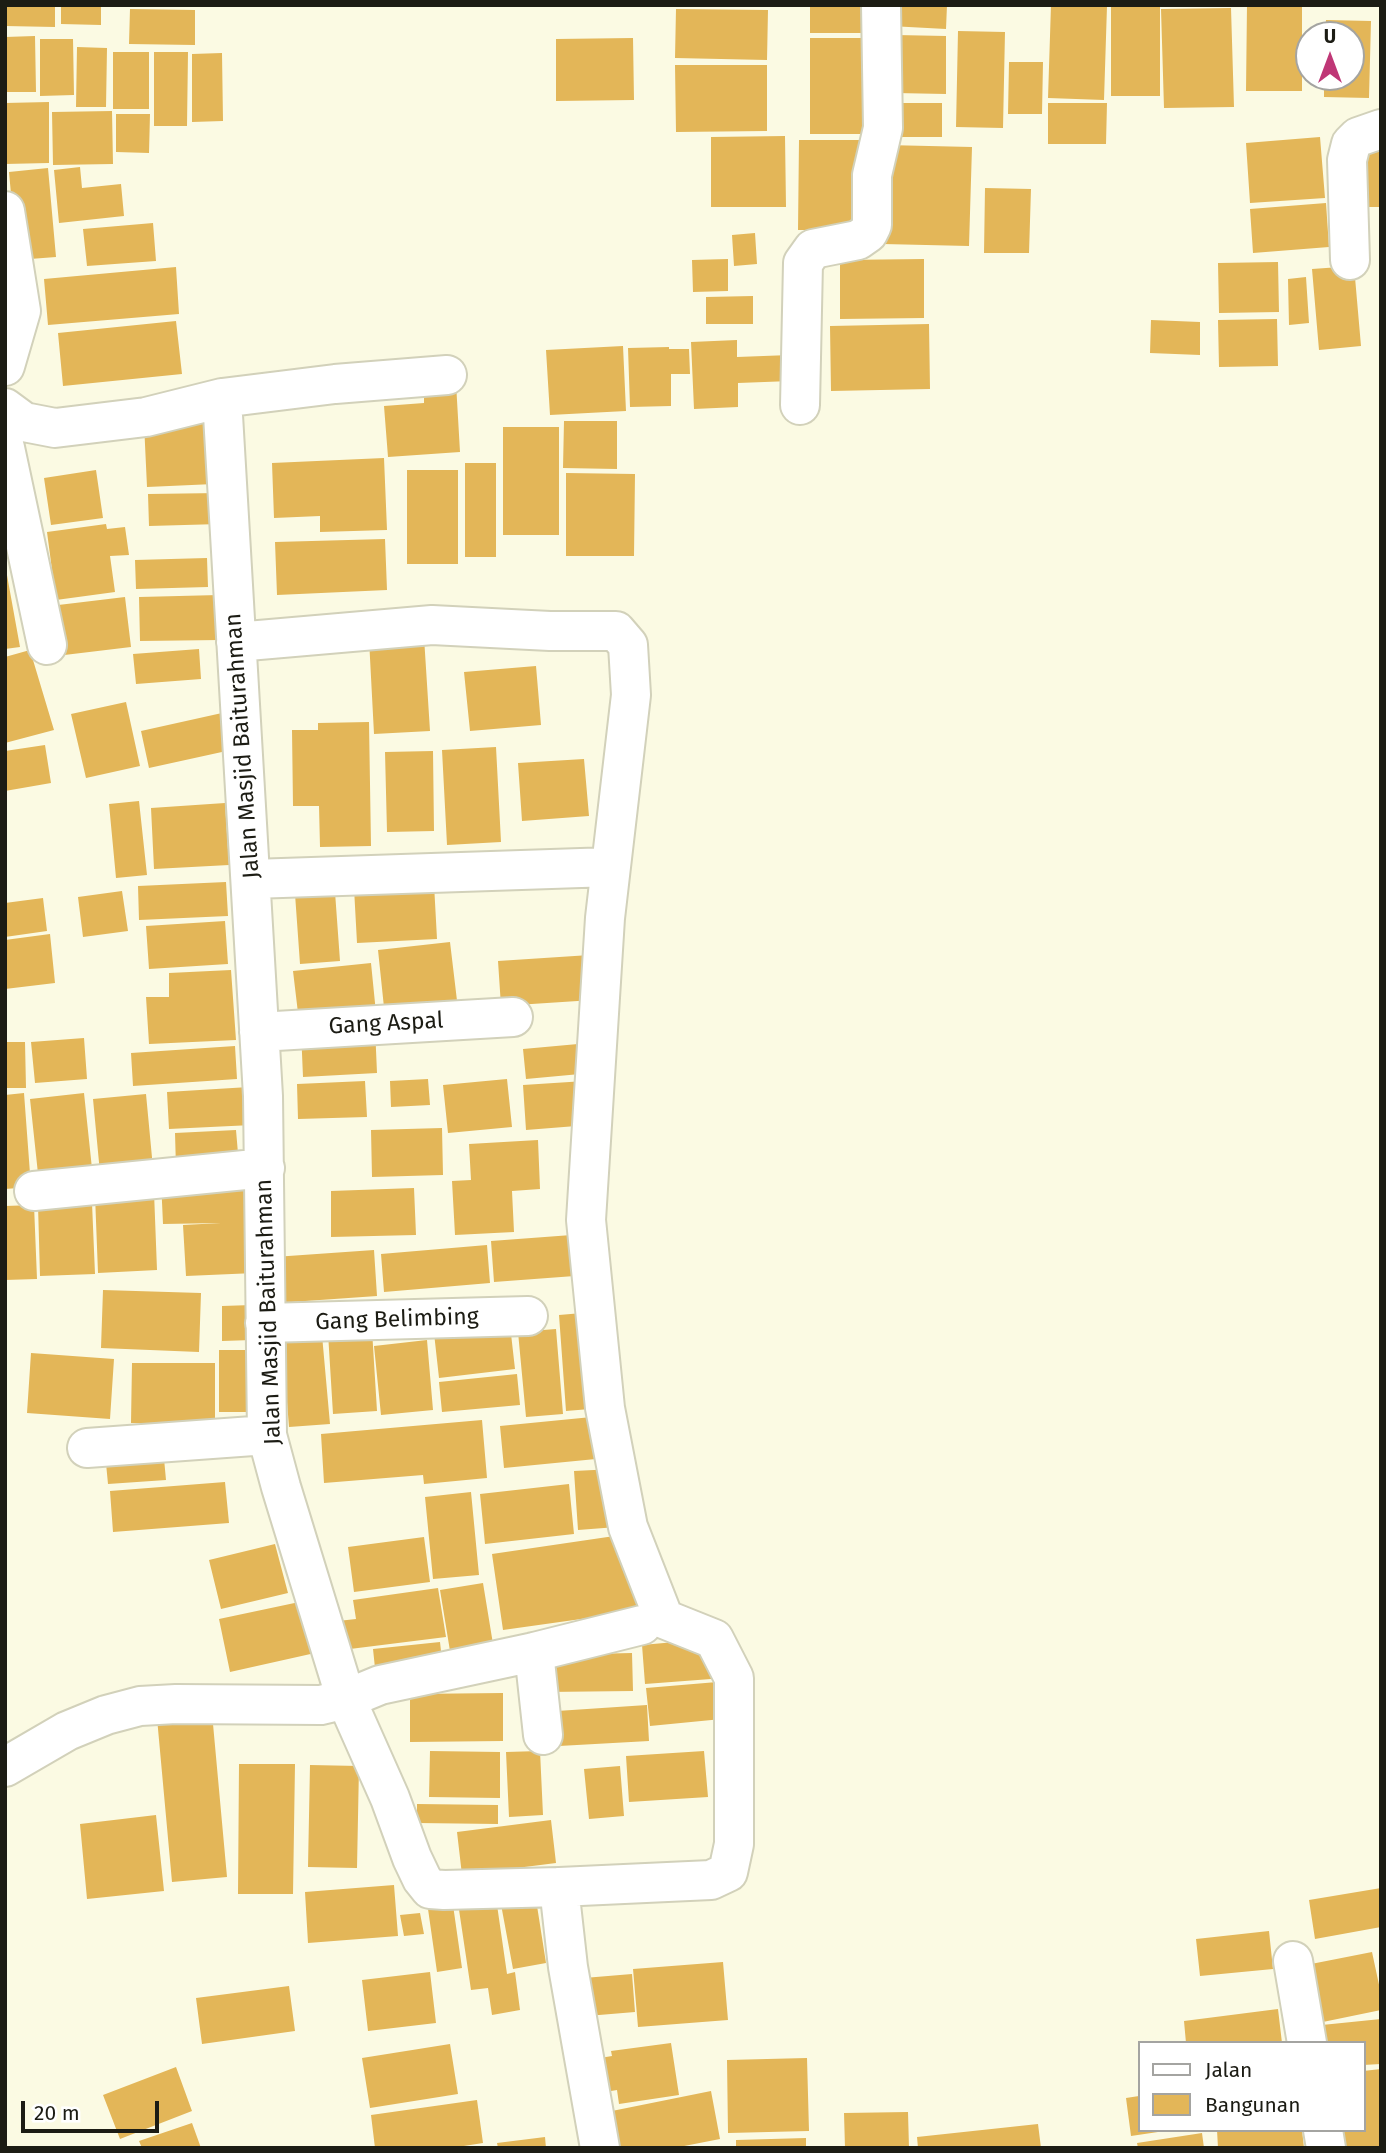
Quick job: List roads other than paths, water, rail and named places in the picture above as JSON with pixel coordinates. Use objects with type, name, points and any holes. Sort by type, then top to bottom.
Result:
[{"type":"street","points":[[800,405],[803,263],[813,249],[858,240],[868,233],[872,225],[872,175],[883,128],[881,5]]},
{"type":"street","points":[[1350,260],[1347,160],[1351,144],[1358,138],[1381,129]]},
{"type":"street","points":[[5,211],[21,311],[5,366]]},
{"type":"street","points":[[5,408],[24,422],[55,428],[146,417],[222,397],[447,375]]},
{"type":"street","name":"Jalan Masjid Baiturahman","points":[[222,397],[251,879],[265,1168],[267,1435],[346,1699],[422,1879],[430,1889],[444,1890],[559,1887]]},
{"type":"street","points":[[5,448],[47,645]]},
{"type":"street","points":[[236,642],[432,625],[550,631],[616,631],[628,645],[631,695],[606,918],[586,1220],[605,1408],[628,1527],[664,1619],[714,1639],[734,1678],[734,1844],[727,1872],[711,1880],[559,1887],[568,1967],[600,2148]]},
{"type":"street","points":[[251,879],[611,867]]},
{"type":"street","name":"Gang Aspal","points":[[259,1032],[513,1017]]},
{"type":"street","points":[[34,1191],[265,1168]]},
{"type":"street","name":"Gang Belimbing","points":[[265,1323],[528,1317]]},
{"type":"street","points":[[87,1448],[267,1435]]},
{"type":"street","points":[[5,1767],[67,1731],[106,1715],[140,1706],[321,1705],[346,1699],[380,1685],[534,1653],[642,1625]]},
{"type":"street","points":[[534,1653],[543,1735]]},
{"type":"street","points":[[1293,1961],[1307,2041]]}]
